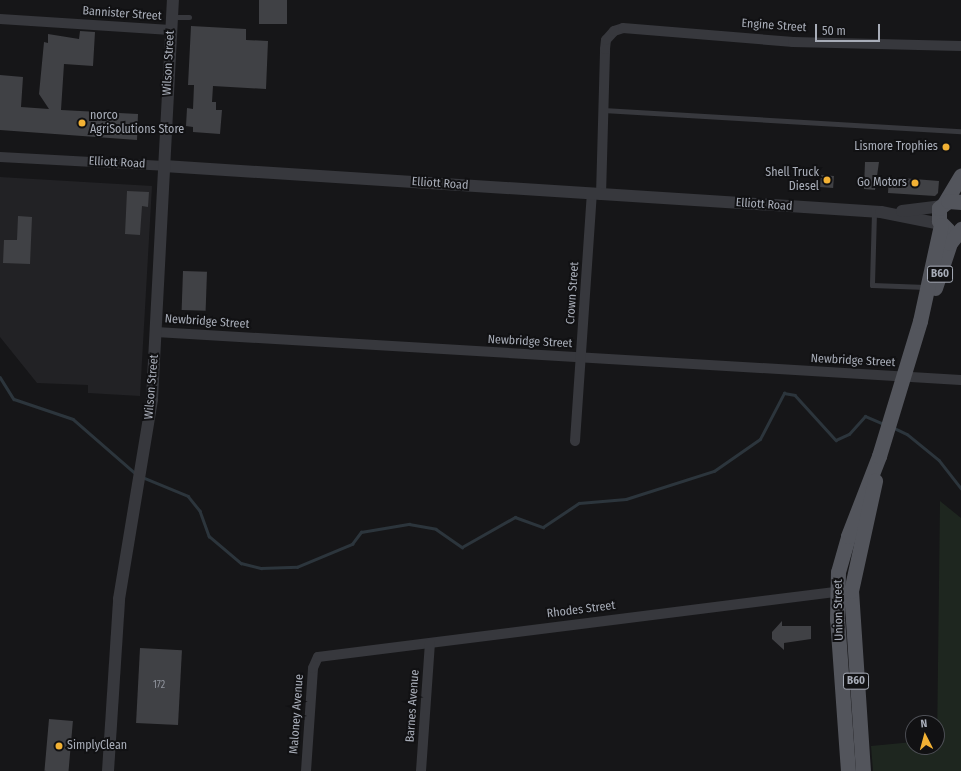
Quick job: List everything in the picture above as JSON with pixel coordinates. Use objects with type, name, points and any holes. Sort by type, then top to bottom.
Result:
[{"type":"main road","points":[[943,204],[961,175]]},
{"type":"main road","points":[[943,204],[961,202]]},
{"type":"main road","name":"B60","points":[[943,204],[938,214],[941,225],[951,231],[961,229]]},
{"type":"main road","name":"Union Street","points":[[920,321],[926,287],[941,225]]},
{"type":"main road","name":"Union Street","points":[[848,771],[843,591],[870,514],[879,456],[920,321],[950,243],[961,229]]},
{"type":"main road","name":"Union Street","points":[[843,591],[863,771]]},
{"type":"street","name":"Wilson Street","points":[[108,771],[120,600],[152,399],[173,0]]},
{"type":"street","name":"Bannister Street","points":[[0,19],[171,30]]},
{"type":"street","name":"Engine Street","points":[[610,33],[623,28],[793,42],[961,46]]},
{"type":"street","name":"Crown Street","points":[[576,441],[603,110],[605,49],[610,33]]},
{"type":"street","name":"Elliott Road","points":[[0,157],[164,166],[877,212],[941,225]]},
{"type":"street","name":"Elliott Road","points":[[877,212],[943,204]]},
{"type":"street","name":"Newbridge Street","points":[[156,332],[961,380]]},
{"type":"street","name":"Rhodes Street","points":[[314,659],[843,591]]},
{"type":"street","name":"Barnes Avenue","points":[[421,771],[430,643]]},
{"type":"street","name":"Maloney Avenue","points":[[306,771],[314,659]]},
{"type":"lane","points":[[172,17],[189,17]]},
{"type":"lane","points":[[603,110],[961,131]]},
{"type":"lane","points":[[877,212],[872,285],[926,287]]},
{"type":"shaded area","points":[[0,177],[152,186],[140,396],[88,393],[88,385],[37,383],[0,337]]},
{"type":"shaded area","points":[[940,501],[961,518],[961,771],[873,771],[871,746],[905,743],[905,755],[945,755],[945,715],[937,715]]},
{"type":"building","points":[[259,0],[287,0],[287,24],[259,24]]},
{"type":"building","points":[[191,26],[246,29],[246,40],[268,41],[266,89],[213,86],[212,102],[216,102],[216,110],[222,110],[220,134],[193,132],[193,127],[186,126],[187,108],[193,109],[194,85],[188,85]]},
{"type":"building","points":[[80,31],[95,32],[93,66],[64,64],[61,110],[138,114],[137,140],[0,130],[0,75],[23,77],[21,107],[49,109],[39,94],[44,42],[48,43],[48,34],[79,39]]},
{"type":"building","points":[[865,162],[879,162],[875,190],[864,189]]},
{"type":"building","points":[[821,175],[834,176],[833,188],[820,187]]},
{"type":"building","points":[[889,177],[939,181],[938,193],[935,196],[888,193]]},
{"type":"building","points":[[127,191],[149,192],[148,207],[142,206],[140,235],[125,234]]},
{"type":"building","points":[[18,216],[32,217],[30,264],[3,263],[4,240],[17,240]]},
{"type":"building","points":[[183,271],[207,272],[206,311],[182,310]]},
{"type":"building","points":[[782,621],[782,626],[811,626],[811,639],[784,643],[784,650],[772,639],[772,632]]},
{"type":"building","points":[[140,648],[182,650],[178,725],[136,723]]},
{"type":"building","name":"SimplyClean","points":[[49,719],[73,721],[69,771],[44,771]]},
{"type":"waterway","points":[[0,377],[14,399],[73,419],[136,474]]},
{"type":"waterway","points":[[142,477],[188,496],[200,511],[209,536],[241,563],[261,568],[297,567],[352,544],[361,532],[409,524],[436,529],[462,547],[515,517],[543,527],[579,503],[626,499],[714,471],[760,439],[784,393],[795,395],[836,440],[849,434],[865,416],[884,424]]},
{"type":"waterway","points":[[894,428],[907,434],[939,460],[961,488]]},
{"type":"place","name":"norco AgriSolutions Store","points":[[82,123]]},
{"type":"place","name":"Lismore Trophies","points":[[946,147]]},
{"type":"place","name":"Shell Truck Diesel","points":[[827,180]]},
{"type":"place","name":"Go Motors","points":[[915,183]]},
{"type":"place","name":"SimplyClean","points":[[59,746]]}]
